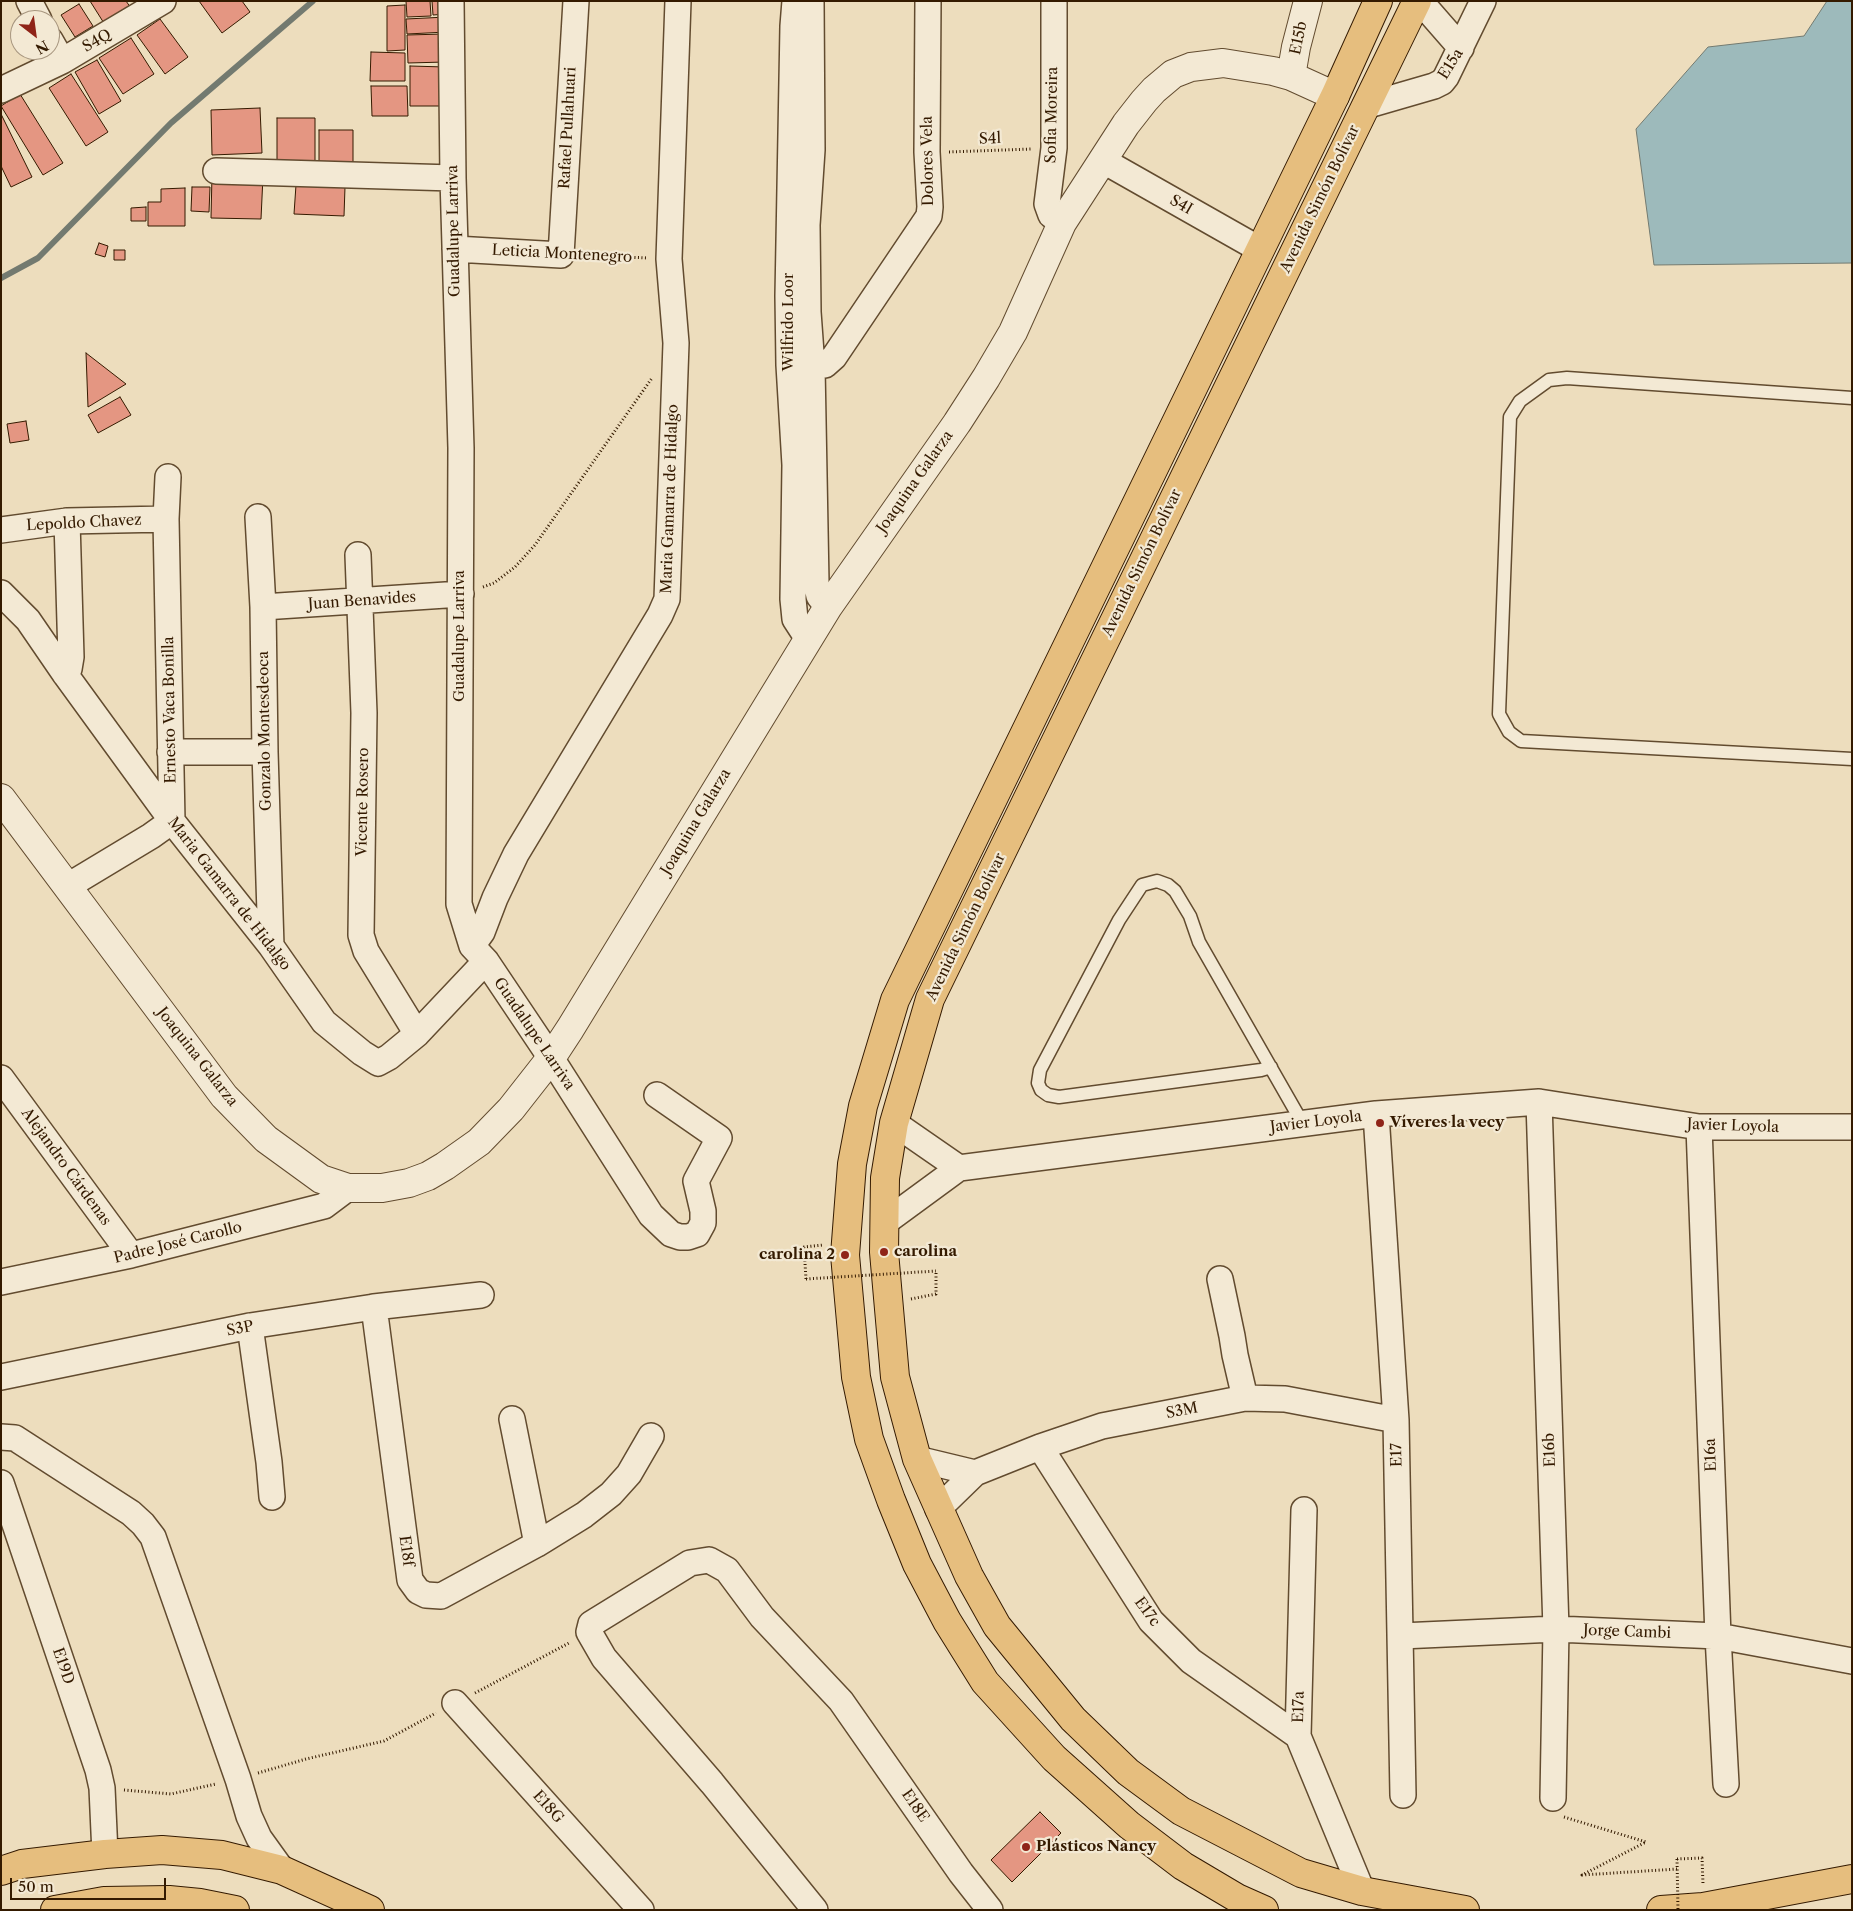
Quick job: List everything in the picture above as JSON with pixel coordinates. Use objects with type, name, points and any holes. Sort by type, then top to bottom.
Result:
[{"type":"highway","name":"Avenida Simón Bolívar","points":[[1264,1910],[1237,1898],[1183,1866],[1129,1825],[1054,1758],[985,1682],[948,1621],[917,1564],[869,1440],[856,1377],[845,1255],[852,1164],[864,1106],[896,1000],[1259,249],[1335,96],[1378,1]]},
{"type":"highway","name":"Avenida Simón Bolívar","points":[[1419,1],[1365,106],[930,999],[894,1123],[885,1178],[884,1252],[895,1377],[917,1458],[969,1576],[997,1626],[1073,1719],[1128,1772],[1181,1811],[1301,1872],[1362,1891],[1465,1910]]},
{"type":"highway","points":[[1,1871],[22,1864],[105,1854],[162,1850],[222,1855],[282,1870],[370,1910]]},
{"type":"highway","points":[[1661,1910],[1703,1907],[1852,1879]]},
{"type":"highway","points":[[55,1910],[104,1901],[169,1900],[200,1903],[235,1910]]},
{"type":"street","name":"S4Q","points":[[60,48],[164,1]]},
{"type":"street","name":"Guadalupe Larriva","points":[[451,1],[453,178],[461,448],[459,904],[479,954],[551,1058],[651,1215],[671,1234],[688,1237],[697,1234],[703,1223],[703,1211],[696,1181],[719,1138],[657,1095]]},
{"type":"street","name":"Rafael Pullahuari","points":[[561,255],[576,1]]},
{"type":"street","name":"Maria Gamarra de Hidalgo","points":[[1,593],[28,620],[172,821],[271,946],[324,1022],[378,1063],[383,1062],[417,1034],[479,954],[482,932],[495,898],[513,860],[660,615],[667,599],[676,342],[669,259],[678,1]]},
{"type":"street","name":"Wilfrido Loor","points":[[795,1],[793,26],[788,365],[795,465],[793,599],[795,619],[808,639]]},
{"type":"street","name":"Wilfrido Loor","points":[[811,1],[812,150],[807,225],[808,312],[812,368],[816,583],[819,596],[828,606]]},
{"type":"street","name":"Dolores Vela","points":[[812,368],[825,365],[834,357],[926,220],[930,207],[927,152],[928,1]]},
{"type":"street","name":"Sofia Moreira","points":[[1054,1],[1054,148],[1047,204],[1050,215],[1062,223]]},
{"type":"street","name":"E15b","points":[[1291,76],[1296,47],[1308,1]]},
{"type":"street","points":[[1419,1],[1461,48]]},
{"type":"street","name":"E15a","points":[[1365,106],[1434,86],[1446,77],[1483,1]]},
{"type":"street","name":"S4Q","points":[[1,90],[42,60]]},
{"type":"street","name":"Joaquina Galarza","points":[[1,798],[224,1096],[266,1139],[321,1179],[348,1188],[382,1188],[409,1183],[428,1176],[479,1142],[511,1109],[551,1058],[581,1012],[828,606],[957,423],[986,378],[1013,332],[1062,223],[1126,124],[1154,90],[1173,74],[1180,71],[1192,67],[1223,63],[1260,68],[1291,76],[1335,96]]},
{"type":"street","name":"S4I","points":[[1102,160],[1259,249]]},
{"type":"street","points":[[216,171],[453,178]]},
{"type":"street","name":"Leticia Montenegro","points":[[455,248],[561,255]]},
{"type":"street","name":"Ernesto Vaca Bonilla","points":[[168,477],[166,519],[172,821]]},
{"type":"street","name":"Gonzalo Montesdeoca","points":[[258,517],[263,607],[271,946]]},
{"type":"street","name":"Lepoldo Chavez","points":[[1,530],[67,521],[166,519]]},
{"type":"street","points":[[65,674],[69,669],[71,657],[67,521]]},
{"type":"street","name":"Vicente Rosero","points":[[358,555],[364,712],[361,934],[366,951],[417,1034]]},
{"type":"street","name":"Juan Benavides","points":[[263,607],[461,594]]},
{"type":"street","points":[[170,752],[265,752]]},
{"type":"street","points":[[68,886],[151,836],[172,821]]},
{"type":"street","name":"Alejandro Cárdenas","points":[[1,1078],[131,1255]]},
{"type":"street","name":"Javier Loyola","points":[[884,1223],[959,1168],[1376,1114],[1539,1102],[1699,1127],[1852,1127]]},
{"type":"street","name":"E16b","points":[[1539,1102],[1556,1629],[1553,1798]]},
{"type":"street","name":"E17","points":[[1376,1114],[1396,1420],[1403,1795]]},
{"type":"street","points":[[894,1123],[959,1168]]},
{"type":"street","name":"E16a","points":[[1699,1127],[1718,1636],[1726,1784]]},
{"type":"street","name":"Padre José Carollo","points":[[1,1282],[131,1255],[324,1206],[348,1188]]},
{"type":"street","points":[[1220,1279],[1245,1398]]},
{"type":"street","name":"S3P","points":[[1,1377],[250,1326],[374,1307],[481,1295]]},
{"type":"street","name":"E18f","points":[[374,1307],[410,1580],[418,1591],[426,1595],[441,1596],[584,1516],[611,1494],[629,1474],[651,1436]]},
{"type":"street","points":[[250,1326],[272,1497]]},
{"type":"street","name":"S3M","points":[[938,1509],[975,1473],[1040,1447],[1102,1426],[1245,1398],[1285,1399],[1396,1420]]},
{"type":"street","points":[[512,1419],[537,1544]]},
{"type":"street","points":[[1,1437],[15,1438],[131,1513],[153,1537],[238,1779],[249,1816],[259,1838],[282,1870]]},
{"type":"street","name":"E17c","points":[[1040,1447],[1151,1621],[1191,1661],[1298,1736]]},
{"type":"street","points":[[917,1458],[975,1473]]},
{"type":"street","name":"E19D","points":[[1,1483],[98,1770],[102,1788],[105,1854]]},
{"type":"street","name":"E17a","points":[[1304,1510],[1298,1736],[1362,1891]]},
{"type":"street","name":"E18E","points":[[589,1632],[591,1624],[690,1563],[709,1560],[727,1570],[762,1617],[841,1701],[961,1873],[990,1910]]},
{"type":"street","name":"Jorge Cambi","points":[[1400,1636],[1556,1629],[1718,1636],[1852,1662]]},
{"type":"street","points":[[589,1632],[604,1658],[712,1783],[815,1910]]},
{"type":"street","name":"E18G","points":[[455,1703],[641,1910]]},
{"type":"lane","points":[[1852,398],[1567,378],[1549,380],[1520,401],[1510,417],[1499,714],[1509,732],[1521,741],[1852,759]]},
{"type":"lane","points":[[1271,1067],[1252,1072],[1059,1097],[1048,1095],[1041,1090],[1038,1084],[1040,1070],[1119,920],[1142,885],[1157,881],[1175,891],[1190,916],[1199,942],[1271,1067],[1303,1124]]},
{"type":"path","name":"S4l","points":[[927,152],[1054,148]]},
{"type":"path","name":"Leticia Montenegro","points":[[561,255],[669,259]]},
{"type":"path","points":[[461,594],[494,583],[515,567],[536,545],[654,375]]},
{"type":"path","points":[[804,1247],[806,1279],[936,1272],[936,1294]]},
{"type":"path","points":[[102,1788],[171,1794],[238,1779],[306,1759],[384,1741],[589,1632]]},
{"type":"path","points":[[1553,1798],[1555,1815],[1646,1842],[1582,1875],[1677,1869]]},
{"type":"path","points":[[1678,1910],[1677,1859],[1702,1858]]},
{"type":"water","points":[[1827,1],[1852,1],[1852,263],[1654,265],[1636,129],[1708,47],[1804,36]]},
{"type":"building","points":[[90,1],[126,1],[133,11],[107,28]]},
{"type":"building","points":[[199,1],[242,1],[250,12],[222,33]]},
{"type":"building","points":[[406,1],[430,1],[431,16],[407,17]]},
{"type":"building","points":[[432,1],[445,1],[446,14],[433,15]]},
{"type":"building","points":[[79,4],[93,26],[75,37],[61,15]]},
{"type":"building","points":[[405,5],[405,50],[387,51],[387,6]]},
{"type":"building","points":[[447,17],[447,32],[407,34],[406,19]]},
{"type":"building","points":[[160,19],[188,57],[165,74],[137,35]]},
{"type":"building","points":[[444,34],[445,62],[408,63],[407,35]]},
{"type":"building","points":[[131,38],[154,74],[123,94],[99,58]]},
{"type":"building","points":[[371,52],[405,53],[405,81],[370,81]]},
{"type":"building","points":[[97,60],[121,101],[99,114],[75,72]]},
{"type":"building","points":[[410,66],[445,67],[445,106],[410,106]]},
{"type":"building","points":[[71,74],[108,132],[86,146],[49,88]]},
{"type":"building","points":[[371,86],[407,86],[408,116],[372,116]]},
{"type":"building","points":[[20,94],[63,163],[43,175],[1,106]]},
{"type":"building","points":[[260,108],[262,153],[212,155],[211,110]]},
{"type":"building","points":[[1,114],[32,177],[11,187],[1,166]]},
{"type":"building","points":[[277,118],[315,118],[315,169],[277,169]]},
{"type":"building","points":[[319,130],[353,130],[353,169],[319,170]]},
{"type":"building","points":[[212,175],[263,176],[261,219],[211,218]]},
{"type":"building","points":[[296,185],[345,187],[344,216],[294,214]]},
{"type":"building","points":[[192,187],[210,187],[209,212],[191,211]]},
{"type":"building","points":[[185,188],[185,226],[148,226],[148,202],[161,202],[161,189]]},
{"type":"building","points":[[146,207],[146,221],[131,221],[131,208]]},
{"type":"building","points":[[99,243],[108,246],[105,257],[95,254]]},
{"type":"building","points":[[114,250],[125,250],[125,260],[114,260]]},
{"type":"building","points":[[86,353],[126,384],[88,407]]},
{"type":"building","points":[[120,397],[131,415],[98,433],[88,415]]},
{"type":"building","points":[[26,421],[29,440],[10,443],[7,424]]},
{"type":"building","name":"Plásticos Nancy","points":[[1040,1812],[1061,1833],[1012,1882],[991,1860]]},
{"type":"waterway","points":[[1,278],[38,258],[171,123],[313,1]]},
{"type":"place","name":"Víveres la vecy","points":[[1380,1123]]},
{"type":"place","name":"carolina","points":[[884,1252]]},
{"type":"place","name":"carolina 2","points":[[845,1255]]},
{"type":"place","name":"Plásticos Nancy","points":[[1026,1847]]}]
